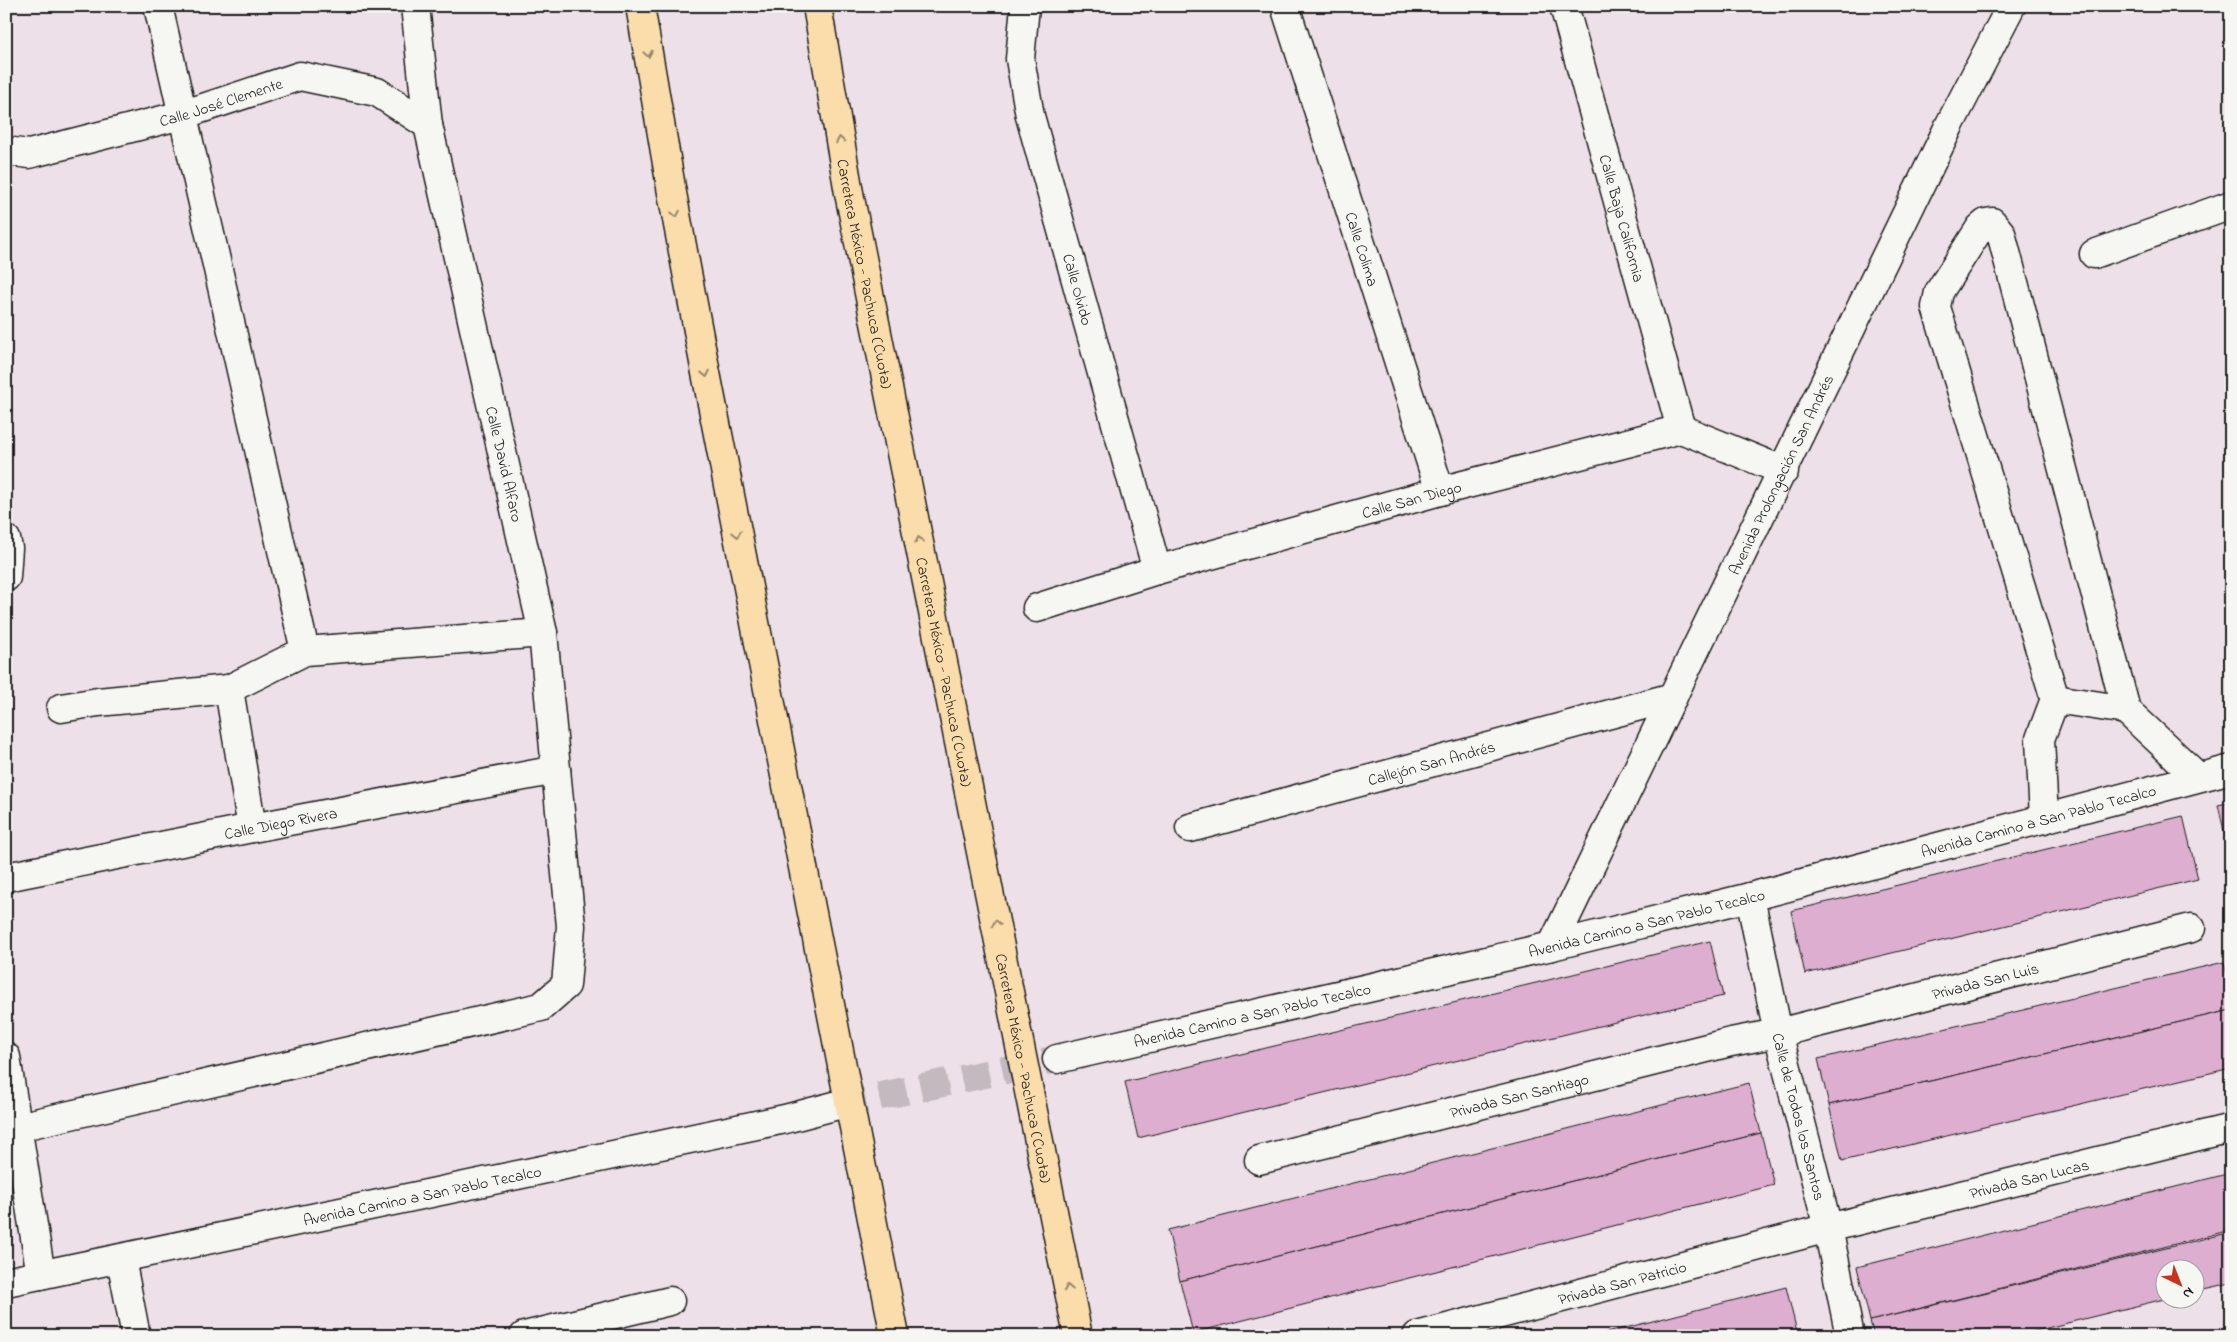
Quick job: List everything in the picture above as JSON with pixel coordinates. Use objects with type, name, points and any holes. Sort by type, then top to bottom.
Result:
[{"type":"highway","points":[[640,6],[672,193],[706,373],[895,1336]]},
{"type":"highway","name":"Carretera México - Pachuca (Cuota)","points":[[817,6],[849,193],[1078,1336]]},
{"type":"street","points":[[158,6],[305,651]]},
{"type":"street","name":"Calle David Alfaro","points":[[18,1128],[541,1008],[566,985],[571,926],[543,633],[428,125],[415,6]]},
{"type":"street","name":"Calle Olvido","points":[[1025,6],[1020,59],[1030,116],[1157,570]]},
{"type":"street","name":"Calle Colima","points":[[1285,6],[1440,491]]},
{"type":"street","name":"Calle Baja California","points":[[1564,6],[1681,429]]},
{"type":"street","name":"Avenida Prolongación San Andrés","points":[[1552,946],[1784,471],[1949,126],[2011,6]]},
{"type":"street","name":"Calle José Clemente","points":[[6,151],[29,154],[182,115],[300,76],[377,92],[428,125]]},
{"type":"street","points":[[2094,254],[2231,205]]},
{"type":"street","points":[[2044,819],[2040,740],[2055,699],[1936,307],[1940,292],[1980,228],[1986,223],[1992,222],[1998,226],[2002,233],[2126,710],[2198,777]]},
{"type":"street","points":[[1681,429],[1784,471]]},
{"type":"street","name":"Calle San Diego","points":[[1037,608],[1157,570],[1440,491],[1681,429]]},
{"type":"street","points":[[6,539],[8,548],[6,577]]},
{"type":"street","points":[[61,708],[98,702],[229,689],[305,651],[543,633]]},
{"type":"street","points":[[229,689],[252,828]]},
{"type":"street","name":"Callejón San Andrés","points":[[1190,828],[1673,697]]},
{"type":"street","points":[[2055,699],[2126,710]]},
{"type":"street","name":"Avenida Camino a San Pablo Tecalco","points":[[1057,1059],[1552,946],[1750,897],[2231,769]]},
{"type":"street","name":"Calle Diego Rivera","points":[[6,877],[556,770]]},
{"type":"street","name":"Calle de Todos los Santos","points":[[1750,897],[1778,1033],[1828,1228],[1850,1336]]},
{"type":"street","name":"Privada San Luis","points":[[1778,1033],[2191,928]]},
{"type":"street","name":"Privada San Santiago","points":[[1259,1160],[1731,1042],[1778,1033]]},
{"type":"street","points":[[6,1057],[41,1275]]},
{"type":"street","name":"Avenida Camino a San Pablo Tecalco","points":[[6,1282],[775,1121],[838,1105]]},
{"type":"street","name":"Privada San Lucas","points":[[1828,1228],[2231,1128]]},
{"type":"street","name":"Privada San Patricio","points":[[1417,1336],[1828,1228]]},
{"type":"street","points":[[121,1259],[136,1336]]},
{"type":"street","points":[[524,1336],[670,1301]]},
{"type":"building","points":[[2231,802],[2231,856],[2230,856],[2218,805]]},
{"type":"building","points":[[2183,816],[2198,879],[1805,974],[1791,911]]},
{"type":"building","points":[[1710,941],[1723,996],[1138,1138],[1125,1082]]},
{"type":"building","points":[[2224,962],[2231,990],[2231,1010],[1829,1105],[1818,1059]]},
{"type":"building","points":[[2231,1010],[2231,1068],[1842,1161],[1829,1105]]},
{"type":"building","points":[[1749,1083],[1761,1133],[1180,1281],[1168,1230]]},
{"type":"building","points":[[1761,1133],[1774,1185],[1193,1333],[1180,1281]]},
{"type":"building","points":[[2231,1173],[2231,1230],[1870,1321],[1857,1267]]},
{"type":"building","points":[[2231,1232],[2231,1283],[2204,1289],[2204,1260],[2154,1260],[2154,1301],[2015,1336],[1874,1336],[1870,1321]]},
{"type":"building","points":[[1786,1287],[1798,1336],[1594,1336]]},
{"type":"tunnel","points":[[838,1105],[1057,1059]]}]
